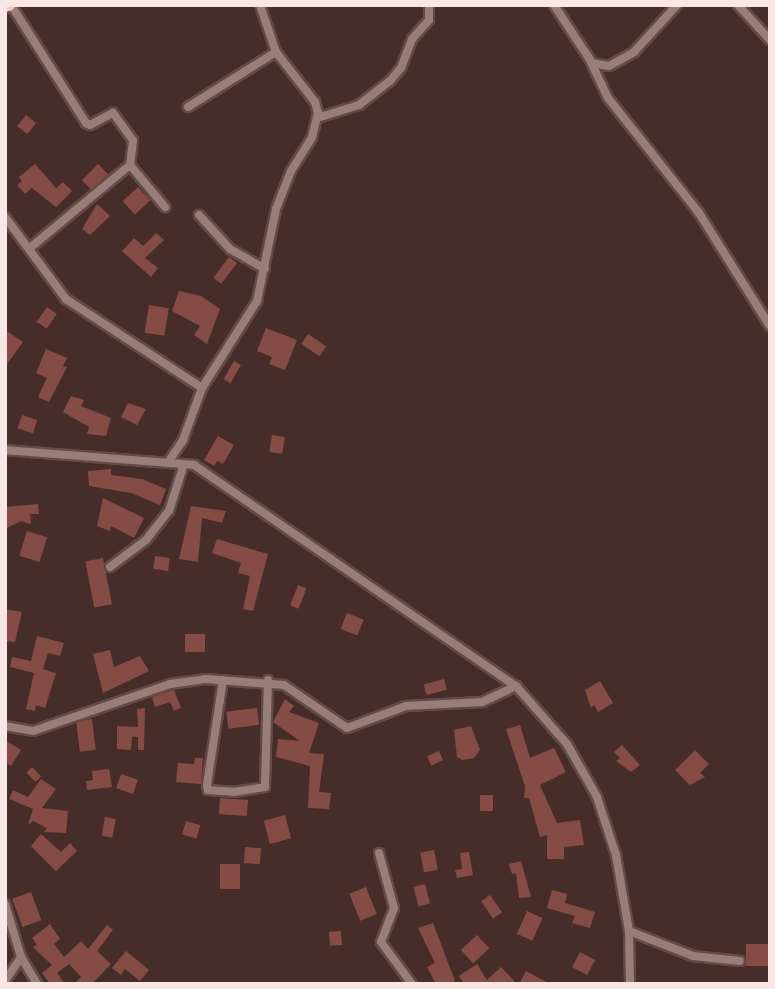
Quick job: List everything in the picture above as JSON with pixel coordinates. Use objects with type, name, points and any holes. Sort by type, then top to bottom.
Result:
[{"type":"street","points":[[169,461],[183,440],[202,388],[250,315],[265,270],[283,187],[312,137],[317,118],[315,102],[276,52],[260,5]]},
{"type":"street","points":[[317,118],[359,105],[390,80],[401,68],[412,39],[429,20],[429,5]]},
{"type":"street","points":[[554,5],[592,63],[608,98],[699,213],[770,326]]},
{"type":"street","points":[[592,63],[609,66],[634,52],[677,5]]},
{"type":"street","points":[[738,5],[770,40]]},
{"type":"street","points":[[8,6],[86,123],[90,125],[113,113],[125,124],[133,141],[130,164],[29,249]]},
{"type":"street","points":[[188,107],[276,52]]},
{"type":"street","points":[[130,164],[165,207]]},
{"type":"street","points":[[199,215],[230,249],[265,270]]},
{"type":"street","points":[[5,218],[66,299],[202,388]]},
{"type":"street","points":[[5,450],[169,461],[184,464],[220,479],[516,686],[567,744],[597,797],[616,855],[629,932],[629,984]]},
{"type":"street","points":[[110,567],[146,540],[165,517],[180,487],[184,464]]},
{"type":"street","points":[[223,680],[207,785],[208,790],[234,792],[265,787],[268,680]]},
{"type":"street","points":[[5,726],[33,731],[170,684],[268,680],[305,696],[347,728],[406,706],[482,702],[516,686]]},
{"type":"street","points":[[379,853],[394,908],[382,942],[412,984]]},
{"type":"street","points":[[5,904],[21,957],[37,984]]},
{"type":"street","points":[[629,932],[693,956],[740,961]]},
{"type":"street","points":[[5,981],[21,957]]},
{"type":"building","points":[[26,115],[36,123],[27,134],[17,126]]},
{"type":"building","points":[[35,164],[56,188],[63,182],[72,191],[56,207],[32,188],[25,194],[17,185],[22,181],[19,177]]},
{"type":"building","points":[[98,164],[108,174],[92,190],[82,180]]},
{"type":"building","points":[[138,187],[150,200],[135,214],[123,201]]},
{"type":"building","points":[[97,204],[110,216],[90,235],[82,229]]},
{"type":"building","points":[[156,233],[164,240],[145,258],[158,268],[151,277],[122,251],[134,238],[143,246]]},
{"type":"building","points":[[229,257],[237,263],[221,284],[213,278]]},
{"type":"building","points":[[179,291],[201,296],[220,309],[207,344],[194,335],[200,326],[172,311]]},
{"type":"building","points":[[149,305],[169,308],[164,336],[145,333]]},
{"type":"building","points":[[47,307],[57,314],[47,329],[37,322]]},
{"type":"building","points":[[266,328],[297,340],[285,370],[269,364],[272,357],[257,351]]},
{"type":"building","points":[[5,330],[23,342],[5,367]]},
{"type":"building","points":[[308,334],[326,346],[320,356],[301,344]]},
{"type":"building","points":[[46,349],[67,358],[63,366],[67,367],[49,402],[38,397],[47,378],[36,373]]},
{"type":"building","points":[[234,361],[241,365],[230,383],[224,379]]},
{"type":"building","points":[[71,396],[84,400],[81,406],[111,418],[106,436],[87,434],[89,427],[63,412]]},
{"type":"building","points":[[128,403],[146,409],[137,425],[121,417]]},
{"type":"building","points":[[22,415],[37,420],[33,433],[18,428]]},
{"type":"building","points":[[272,435],[285,437],[282,454],[269,452]]},
{"type":"building","points":[[218,436],[234,445],[223,464],[217,461],[214,466],[204,460]]},
{"type":"building","points":[[111,469],[111,475],[142,479],[166,489],[160,505],[131,493],[89,486],[88,471]]},
{"type":"building","points":[[103,498],[144,518],[134,538],[111,526],[110,531],[97,526]]},
{"type":"building","points":[[38,504],[39,514],[30,514],[31,524],[21,521],[5,529],[5,507]]},
{"type":"building","points":[[191,506],[226,511],[222,523],[202,518],[198,562],[179,559]]},
{"type":"building","points":[[27,531],[47,537],[39,562],[19,556]]},
{"type":"building","points":[[217,539],[268,554],[253,611],[243,609],[250,576],[238,573],[241,563],[212,553]]},
{"type":"building","points":[[155,556],[170,558],[168,571],[153,569]]},
{"type":"building","points":[[103,558],[112,604],[94,608],[85,561]]},
{"type":"building","points":[[298,585],[306,588],[299,609],[290,606]]},
{"type":"building","points":[[5,609],[22,612],[15,642],[5,641]]},
{"type":"building","points":[[347,613],[364,620],[357,636],[341,629]]},
{"type":"building","points":[[185,634],[205,634],[205,652],[185,652]]},
{"type":"building","points":[[37,636],[64,643],[60,656],[48,653],[43,669],[56,673],[45,708],[36,705],[35,711],[26,709],[34,673],[10,667],[12,657],[31,661]]},
{"type":"building","points":[[110,650],[114,667],[140,656],[149,671],[103,693],[93,654]]},
{"type":"building","points":[[444,679],[447,690],[427,695],[424,684]]},
{"type":"building","points":[[600,681],[613,703],[598,712],[594,705],[591,708],[585,690]]},
{"type":"building","points":[[174,690],[181,708],[174,711],[170,702],[155,707],[152,697]]},
{"type":"building","points":[[285,699],[294,706],[289,712],[319,723],[309,753],[324,754],[319,792],[331,793],[329,809],[308,808],[310,766],[276,757],[278,739],[300,741],[273,722]]},
{"type":"building","points":[[145,708],[144,750],[138,750],[138,737],[132,737],[131,750],[117,749],[117,726],[138,727],[137,709]]},
{"type":"building","points":[[257,708],[259,725],[228,729],[226,712]]},
{"type":"building","points":[[92,719],[96,750],[80,752],[76,721]]},
{"type":"building","points":[[520,725],[530,758],[554,748],[566,772],[540,785],[557,823],[580,820],[584,845],[564,847],[564,859],[547,859],[547,835],[540,837],[529,798],[524,798],[525,786],[506,729]]},
{"type":"building","points":[[471,726],[480,750],[474,758],[463,760],[457,757],[454,730]]},
{"type":"building","points":[[5,740],[21,750],[11,766],[5,762]]},
{"type":"building","points":[[622,745],[640,765],[631,772],[616,761],[620,758],[614,752]]},
{"type":"building","points":[[695,750],[709,764],[700,773],[705,777],[690,785],[675,770]]},
{"type":"building","points":[[439,751],[443,760],[431,765],[427,756]]},
{"type":"building","points":[[195,758],[203,758],[201,784],[176,782],[178,763],[194,764]]},
{"type":"building","points":[[32,767],[41,776],[36,782],[26,773]]},
{"type":"building","points":[[109,769],[112,787],[87,790],[86,781],[93,780],[92,771]]},
{"type":"building","points":[[121,774],[138,780],[133,794],[116,788]]},
{"type":"building","points":[[41,779],[56,789],[42,808],[68,811],[66,833],[44,832],[47,828],[33,821],[28,825],[33,809],[9,799],[13,790],[28,797]]},
{"type":"building","points":[[480,795],[493,795],[493,811],[480,811]]},
{"type":"building","points":[[220,798],[248,800],[247,816],[219,814]]},
{"type":"building","points":[[285,815],[291,838],[270,844],[264,821]]},
{"type":"building","points":[[105,817],[116,819],[113,838],[102,836]]},
{"type":"building","points":[[186,821],[200,825],[197,839],[182,834]]},
{"type":"building","points":[[41,834],[61,852],[70,843],[77,851],[56,871],[31,846]]},
{"type":"building","points":[[245,847],[261,848],[260,864],[244,863]]},
{"type":"building","points":[[434,850],[438,870],[424,872],[420,853]]},
{"type":"building","points":[[469,852],[473,875],[457,878],[455,870],[462,869],[460,853]]},
{"type":"building","points":[[521,861],[531,897],[519,898],[516,873],[512,874],[509,864]]},
{"type":"building","points":[[220,864],[240,864],[240,889],[220,889]]},
{"type":"building","points":[[425,884],[430,903],[419,906],[413,887]]},
{"type":"building","points":[[366,887],[377,914],[360,921],[349,894]]},
{"type":"building","points":[[552,890],[567,894],[565,903],[595,912],[590,928],[572,923],[575,916],[547,908]]},
{"type":"building","points":[[31,892],[41,920],[22,927],[12,899]]},
{"type":"building","points":[[490,895],[502,912],[493,919],[481,901]]},
{"type":"building","points":[[527,911],[543,918],[532,941],[517,934]]},
{"type":"building","points":[[433,923],[455,981],[450,984],[436,984],[427,967],[435,963],[418,928]]},
{"type":"building","points":[[50,924],[60,939],[54,944],[64,957],[81,941],[88,949],[107,925],[113,930],[97,951],[111,964],[92,984],[74,984],[81,977],[69,964],[57,973],[65,984],[50,984],[42,973],[52,965],[33,947],[37,945],[32,938]]},
{"type":"building","points":[[341,931],[342,945],[330,946],[329,932]]},
{"type":"building","points":[[477,935],[489,948],[473,963],[461,950]]},
{"type":"building","points":[[746,944],[770,944],[770,966],[746,966]]},
{"type":"building","points":[[126,951],[149,970],[140,981],[125,969],[121,975],[112,968]]},
{"type":"building","points":[[580,952],[595,960],[587,975],[572,967]]},
{"type":"building","points":[[477,964],[487,980],[501,967],[517,984],[464,984],[459,976]]},
{"type":"building","points":[[526,971],[550,984],[519,984]]}]
